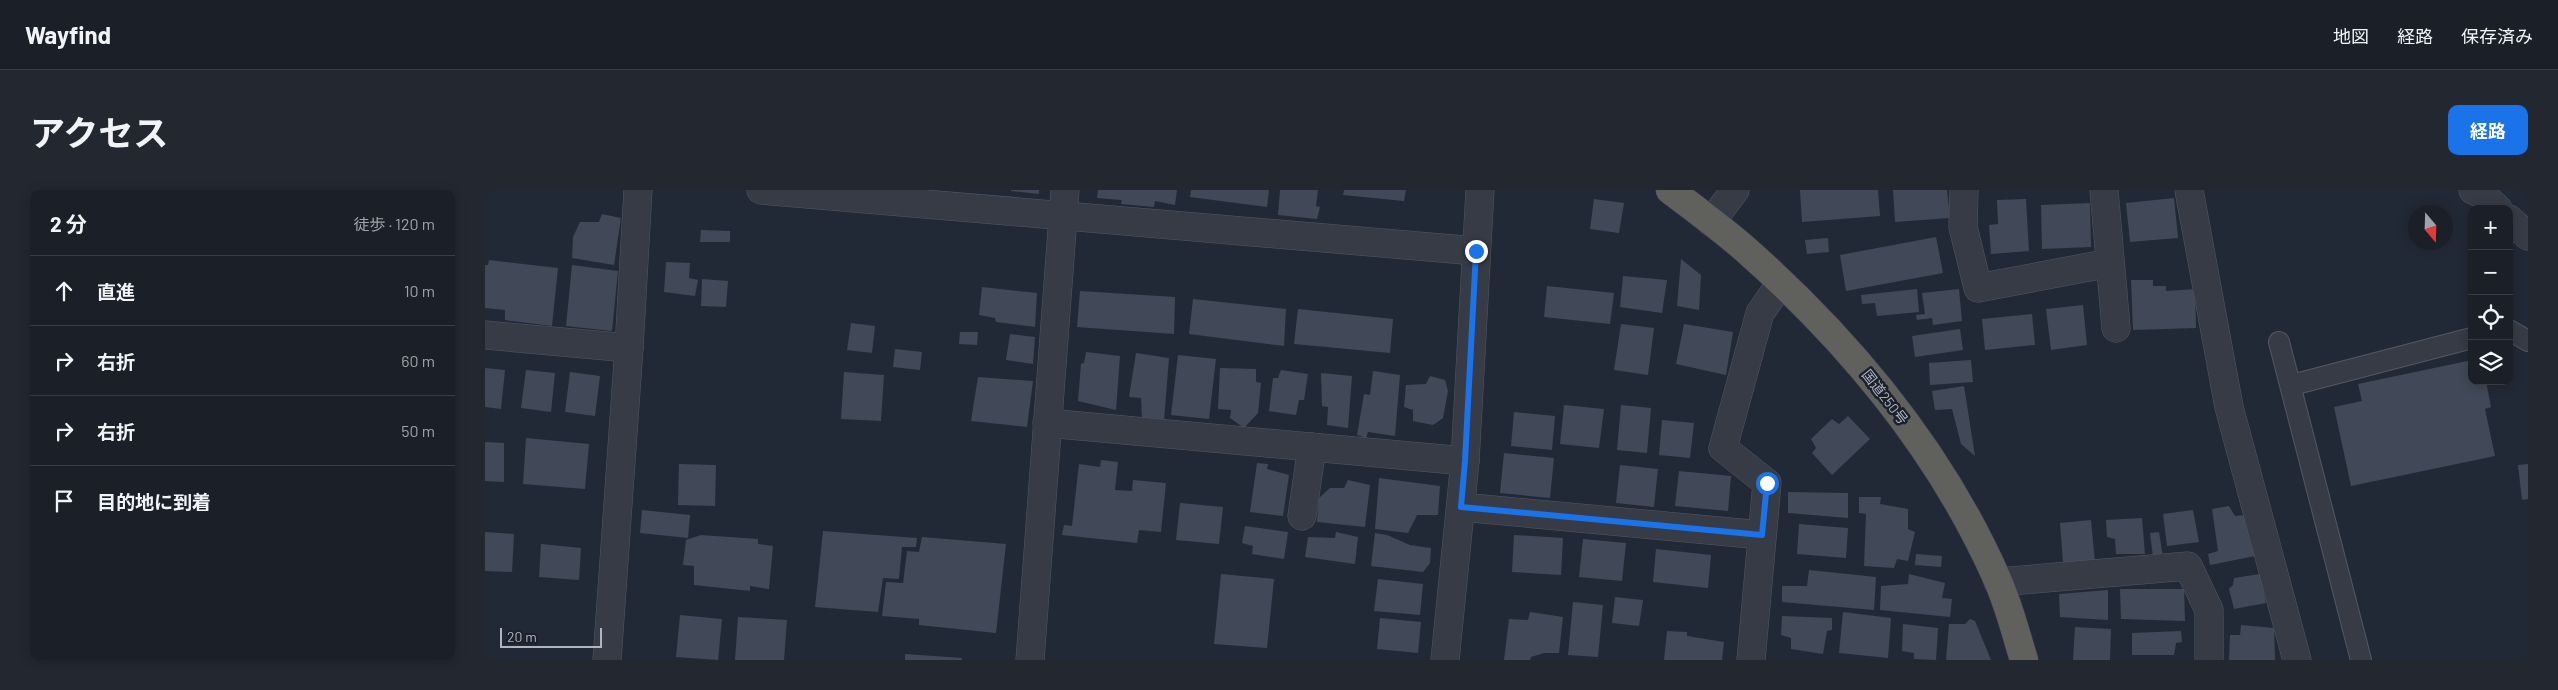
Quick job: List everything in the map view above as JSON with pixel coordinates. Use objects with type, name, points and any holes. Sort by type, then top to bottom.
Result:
[{"type":"highway","name":"国道250号","points":[[1671,190],[1745,248],[1837,339],[1875,383],[1918,440],[1964,512],[1998,582],[2025,660]]},
{"type":"street","points":[[607,660],[629,348],[637,190]]},
{"type":"street","points":[[761,190],[806,192],[1063,217],[1476,251]]},
{"type":"street","points":[[1030,660],[1065,190]]},
{"type":"street","points":[[1445,660],[1465,461],[1480,190]]},
{"type":"street","points":[[1711,222],[1735,190]]},
{"type":"street","points":[[1964,190],[1963,227],[1978,288],[2110,263]]},
{"type":"street","points":[[2104,190],[2116,328]]},
{"type":"street","points":[[2189,190],[2229,407],[2297,660]]},
{"type":"street","points":[[2473,190],[2482,194],[2494,205]]},
{"type":"street","points":[[2513,223],[2528,236]]},
{"type":"street","points":[[1751,660],[1767,483],[1723,448],[1760,314],[1781,283]]},
{"type":"street","points":[[485,335],[629,348]]},
{"type":"street","points":[[1047,423],[1465,461]]},
{"type":"street","points":[[1302,516],[1312,447]]},
{"type":"street","points":[[1461,507],[1762,535]]},
{"type":"street","points":[[1998,582],[2188,566],[2209,610],[2209,660]]},
{"type":"lane","points":[[2513,332],[2528,341]]},
{"type":"lane","points":[[2292,384],[2468,339]]},
{"type":"lane","points":[[2279,342],[2292,384],[2361,660]]},
{"type":"building","points":[[1039,190],[1039,194],[1011,191]]},
{"type":"building","points":[[1098,190],[1177,190],[1175,205],[1155,201],[1154,207],[1121,204],[1122,200],[1097,198]]},
{"type":"building","points":[[1191,190],[1269,190],[1267,207],[1190,197]]},
{"type":"building","points":[[1280,190],[1318,190],[1316,206],[1320,207],[1317,219],[1278,215]]},
{"type":"building","points":[[1344,190],[1406,190],[1404,201],[1343,195]]},
{"type":"building","points":[[1800,190],[1878,190],[1880,216],[1802,222]]},
{"type":"building","points":[[1893,190],[1947,190],[1950,218],[1895,222]]},
{"type":"building","points":[[2174,198],[2178,238],[2130,242],[2126,203]]},
{"type":"building","points":[[1594,199],[1624,203],[1619,233],[1590,229]]},
{"type":"building","points":[[2026,199],[2029,251],[1991,254],[1989,225],[1998,224],[1997,200]]},
{"type":"building","points":[[2090,203],[2091,247],[2042,249],[2041,205]]},
{"type":"building","points":[[602,214],[621,218],[614,265],[572,258],[573,237],[580,222],[599,222]]},
{"type":"building","points":[[701,230],[730,231],[730,242],[700,242]]},
{"type":"building","points":[[1936,237],[1943,273],[1846,291],[1840,255]]},
{"type":"building","points":[[1828,238],[1829,252],[1807,254],[1805,240]]},
{"type":"building","points":[[1681,259],[1701,275],[1699,310],[1677,306]]},
{"type":"building","points":[[489,260],[558,268],[552,326],[505,320],[505,310],[485,308],[485,265],[488,265]]},
{"type":"building","points":[[666,262],[690,263],[689,278],[698,280],[695,296],[664,292]]},
{"type":"building","points":[[572,265],[618,271],[612,331],[566,326]]},
{"type":"building","points":[[1623,276],[1667,280],[1662,313],[1620,307]]},
{"type":"building","points":[[702,279],[728,281],[726,307],[701,306]]},
{"type":"building","points":[[2131,280],[2153,280],[2153,286],[2166,286],[2166,291],[2195,289],[2196,328],[2133,330]]},
{"type":"building","points":[[1547,286],[1614,293],[1610,324],[1544,317]]},
{"type":"building","points":[[982,287],[1037,293],[1035,327],[996,322],[995,318],[979,315]]},
{"type":"building","points":[[1917,289],[1919,312],[1877,316],[1875,303],[1862,304],[1861,295]]},
{"type":"building","points":[[1959,289],[1962,321],[1933,325],[1932,318],[1917,320],[1916,315],[1925,314],[1922,293]]},
{"type":"building","points":[[1080,291],[1175,297],[1174,334],[1077,327]]},
{"type":"building","points":[[1193,299],[1286,309],[1284,346],[1189,334]]},
{"type":"building","points":[[2083,305],[2087,345],[2051,350],[2046,309]]},
{"type":"building","points":[[1298,309],[1393,319],[1390,353],[1294,344]]},
{"type":"building","points":[[2032,314],[2035,345],[1985,350],[1982,319]]},
{"type":"building","points":[[851,323],[875,326],[872,353],[847,350]]},
{"type":"building","points":[[1621,324],[1654,328],[1648,375],[1614,370]]},
{"type":"building","points":[[1684,324],[1733,332],[1726,375],[1676,364]]},
{"type":"building","points":[[1960,329],[1963,350],[1915,357],[1912,336]]},
{"type":"building","points":[[960,332],[978,332],[977,345],[959,344]]},
{"type":"building","points":[[1010,334],[1035,337],[1033,364],[1006,360]]},
{"type":"building","points":[[895,349],[922,352],[920,370],[893,367]]},
{"type":"building","points":[[1086,352],[1120,356],[1116,410],[1078,401],[1081,364],[1084,363]]},
{"type":"building","points":[[1136,353],[1169,358],[1164,421],[1142,419],[1141,398],[1129,397]]},
{"type":"building","points":[[1178,355],[1216,359],[1209,419],[1171,415]]},
{"type":"building","points":[[1971,360],[1973,382],[1930,385],[1929,363]]},
{"type":"building","points":[[2468,361],[2468,385],[2487,385],[2491,407],[2485,409],[2495,456],[2351,486],[2334,407],[2362,401],[2358,384]]},
{"type":"building","points":[[485,368],[505,370],[501,409],[485,407]]},
{"type":"building","points":[[1220,368],[1256,369],[1256,382],[1261,383],[1258,413],[1244,428],[1230,418],[1231,410],[1218,409]]},
{"type":"building","points":[[526,370],[555,373],[551,412],[521,408]]},
{"type":"building","points":[[1281,370],[1308,374],[1304,400],[1299,400],[1296,415],[1269,411],[1273,378],[1278,378]]},
{"type":"building","points":[[1373,371],[1400,375],[1395,436],[1368,432],[1366,438],[1357,435],[1364,394],[1370,395]]},
{"type":"building","points":[[570,372],[600,376],[595,416],[565,412]]},
{"type":"building","points":[[844,372],[884,375],[881,421],[841,419]]},
{"type":"building","points":[[1321,373],[1352,376],[1348,428],[1327,425],[1328,407],[1322,406]]},
{"type":"building","points":[[1430,376],[1445,380],[1448,391],[1443,418],[1433,425],[1413,421],[1413,410],[1404,407],[1406,385],[1426,384]]},
{"type":"building","points":[[978,377],[1033,381],[1027,427],[971,421]]},
{"type":"building","points":[[1964,386],[1975,456],[1961,444],[1952,409],[1935,410],[1932,391]]},
{"type":"building","points":[[1564,405],[1604,409],[1599,448],[1560,444]]},
{"type":"building","points":[[1621,405],[1651,408],[1647,453],[1617,450]]},
{"type":"building","points":[[1514,412],[1555,416],[1552,450],[1511,446]]},
{"type":"building","points":[[1848,416],[1870,439],[1832,475],[1812,453],[1816,448],[1811,439],[1832,419],[1839,424]]},
{"type":"building","points":[[1662,420],[1694,423],[1690,458],[1659,455]]},
{"type":"building","points":[[526,438],[589,444],[585,489],[523,484]]},
{"type":"building","points":[[485,442],[504,443],[504,482],[485,481]]},
{"type":"building","points":[[1504,453],[1554,458],[1550,498],[1500,493]]},
{"type":"building","points":[[1101,460],[1118,462],[1115,490],[1132,491],[1133,480],[1166,483],[1161,532],[1139,530],[1137,543],[1062,535],[1064,525],[1072,526],[1079,464],[1100,467]]},
{"type":"building","points":[[1257,463],[1268,464],[1267,469],[1289,475],[1283,516],[1250,512]]},
{"type":"building","points":[[679,464],[716,465],[715,506],[678,505]]},
{"type":"building","points":[[2528,464],[2528,499],[2522,500],[2518,465]]},
{"type":"building","points":[[1620,465],[1658,469],[1654,507],[1616,503]]},
{"type":"building","points":[[1679,471],[1731,476],[1728,511],[1675,506]]},
{"type":"building","points":[[1379,478],[1440,486],[1438,515],[1417,515],[1408,533],[1375,529]]},
{"type":"building","points":[[1348,480],[1370,485],[1365,527],[1317,522],[1319,498],[1330,488],[1344,488]]},
{"type":"building","points":[[1788,492],[1848,493],[1848,518],[1788,513]]},
{"type":"building","points":[[1859,497],[1881,497],[1880,504],[1908,509],[1908,529],[1915,532],[1908,561],[1897,559],[1894,568],[1864,566],[1866,514],[1859,513]]},
{"type":"building","points":[[1180,503],[1223,507],[1219,544],[1176,540]]},
{"type":"building","points":[[2229,506],[2235,516],[2247,515],[2255,556],[2210,565],[2208,554],[2218,551],[2212,509]]},
{"type":"building","points":[[642,510],[690,515],[688,538],[640,533]]},
{"type":"building","points":[[2193,510],[2199,542],[2167,546],[2163,514]]},
{"type":"building","points":[[2142,518],[2145,554],[2116,554],[2115,539],[2107,537],[2106,520]]},
{"type":"building","points":[[2091,520],[2095,562],[2063,563],[2060,523]]},
{"type":"building","points":[[1799,524],[1848,528],[1846,558],[1797,554]]},
{"type":"building","points":[[1245,526],[1288,532],[1284,559],[1252,554],[1253,546],[1242,543]]},
{"type":"building","points":[[823,531],[917,538],[916,547],[902,547],[899,579],[883,578],[878,612],[815,607]]},
{"type":"building","points":[[485,532],[514,534],[512,572],[485,571]]},
{"type":"building","points":[[1336,532],[1358,537],[1355,564],[1305,557],[1308,537],[1335,538]]},
{"type":"building","points":[[2159,532],[2163,557],[2153,557],[2150,533]]},
{"type":"building","points":[[1375,533],[1387,535],[1410,545],[1431,548],[1430,563],[1423,572],[1371,566]]},
{"type":"building","points":[[701,535],[758,539],[758,544],[773,546],[769,589],[750,586],[750,591],[694,585],[694,566],[683,565],[686,540]]},
{"type":"building","points":[[1514,535],[1563,538],[1561,575],[1512,572]]},
{"type":"building","points":[[922,537],[1006,544],[996,633],[919,625],[919,619],[882,616],[886,582],[903,583],[907,551],[919,552]]},
{"type":"building","points":[[1583,539],[1626,543],[1622,581],[1579,577]]},
{"type":"building","points":[[541,544],[581,548],[579,580],[539,577]]},
{"type":"building","points":[[1656,549],[1711,555],[1708,588],[1653,582]]},
{"type":"building","points":[[1916,554],[1942,556],[1941,567],[1915,565]]},
{"type":"building","points":[[1809,570],[1876,577],[1874,610],[1782,602],[1782,586],[1807,586]]},
{"type":"building","points":[[1221,574],[1274,579],[1267,648],[1214,644]]},
{"type":"building","points":[[1909,574],[1945,583],[1942,598],[1952,599],[1950,617],[1880,610],[1881,586],[1908,584]]},
{"type":"building","points":[[2260,574],[2266,603],[2234,609],[2229,589],[2233,585],[2234,578]]},
{"type":"building","points":[[1378,579],[1423,584],[1420,615],[1374,611]]},
{"type":"building","points":[[2120,589],[2184,589],[2185,621],[2121,619]]},
{"type":"building","points":[[2108,590],[2108,620],[2060,617],[2059,594]]},
{"type":"building","points":[[1615,597],[1643,600],[1639,626],[1612,623]]},
{"type":"building","points":[[1573,602],[1603,605],[1598,657],[1568,655]]},
{"type":"building","points":[[1530,612],[1563,617],[1559,653],[1544,653],[1531,657],[1530,660],[1504,660],[1509,619],[1528,620]]},
{"type":"building","points":[[1843,612],[1891,618],[1888,658],[1839,653]]},
{"type":"building","points":[[680,615],[722,619],[718,660],[676,657]]},
{"type":"building","points":[[1782,616],[1832,618],[1832,630],[1827,631],[1823,654],[1791,649],[1791,638],[1781,635]]},
{"type":"building","points":[[738,617],[787,620],[784,660],[735,660]]},
{"type":"building","points":[[1380,618],[1421,622],[1418,653],[1377,649]]},
{"type":"building","points":[[1970,619],[1975,621],[1991,660],[1946,660],[1949,624],[1965,624]]},
{"type":"building","points":[[1903,624],[1938,628],[1936,660],[1914,659],[1914,653],[1902,651]]},
{"type":"building","points":[[2241,625],[2274,628],[2275,660],[2229,660],[2230,635],[2240,635]]},
{"type":"building","points":[[2075,627],[2111,629],[2110,660],[2073,660]]},
{"type":"building","points":[[1667,631],[1687,632],[1687,636],[1724,642],[1722,660],[1664,660]]},
{"type":"building","points":[[2181,631],[2182,642],[2176,643],[2174,655],[2132,655],[2132,633]]},
{"type":"building","points":[[905,654],[962,658],[962,660],[905,660]]},
{"type":"route","points":[[1476,251],[1461,507],[1762,535],[1767,483]]}]
